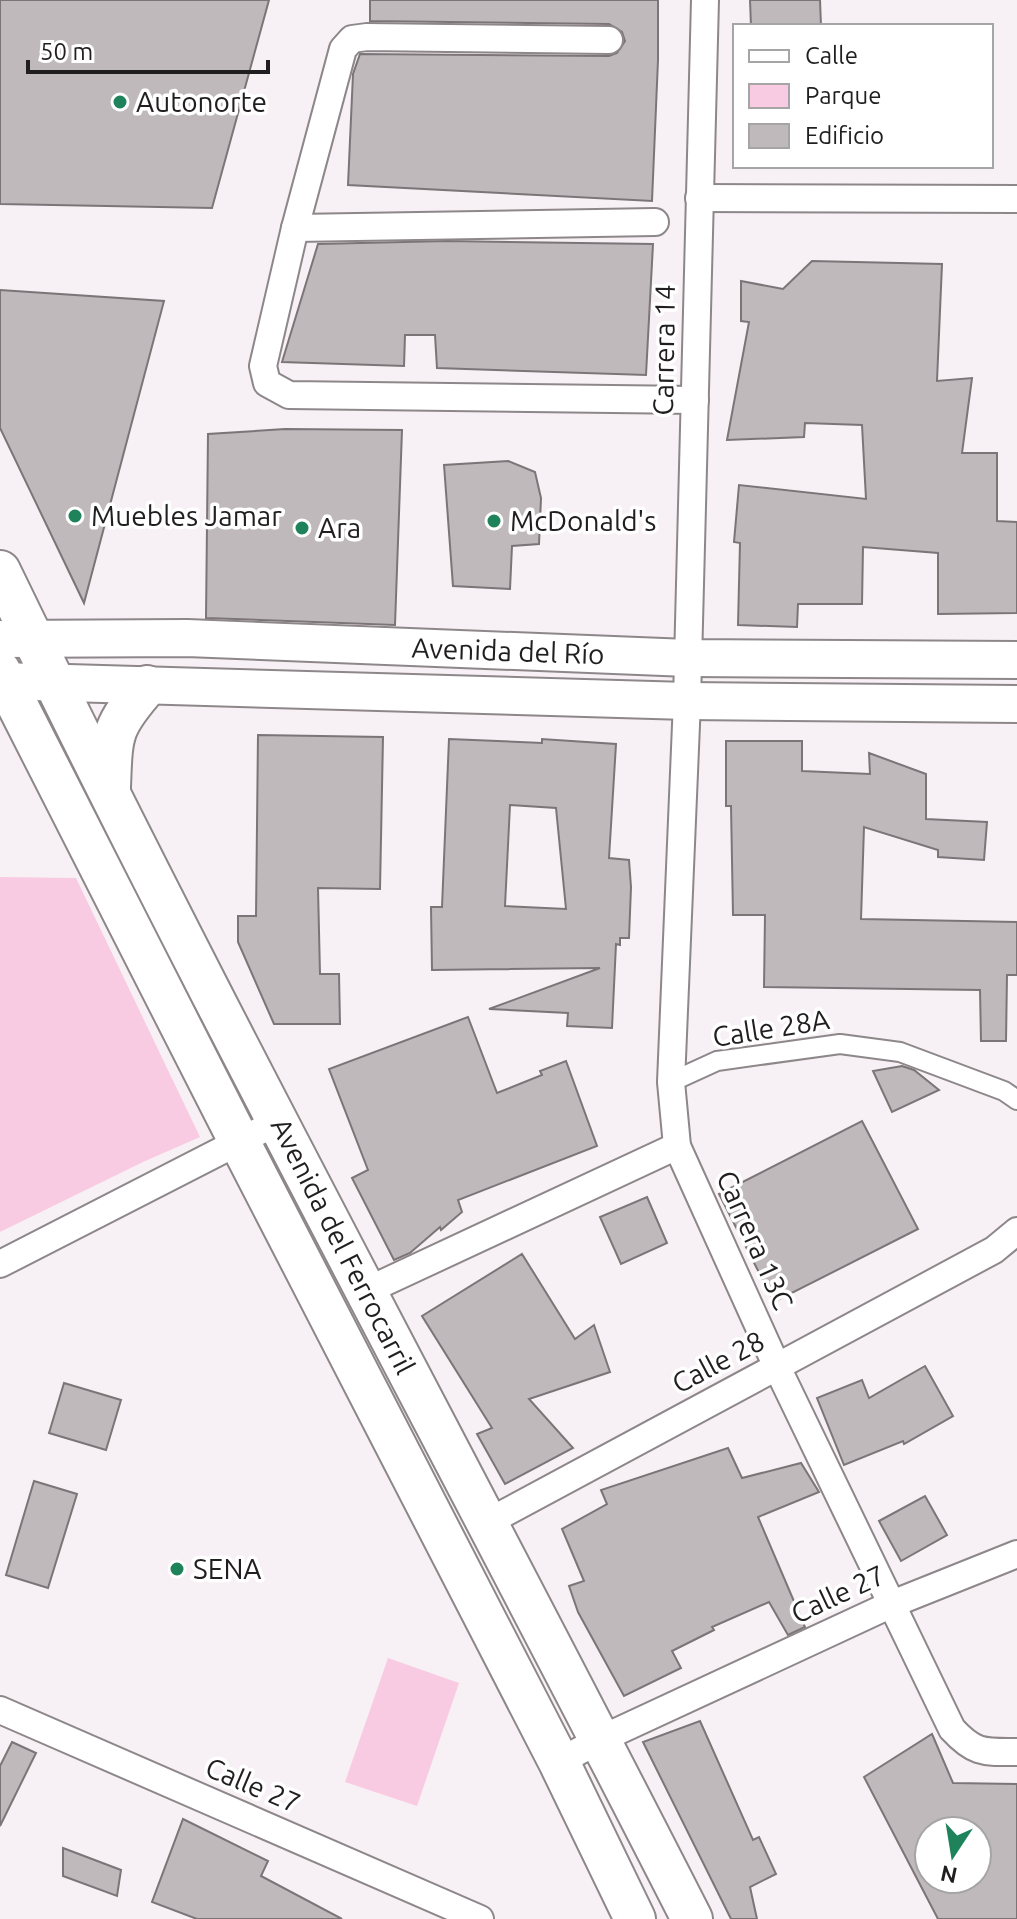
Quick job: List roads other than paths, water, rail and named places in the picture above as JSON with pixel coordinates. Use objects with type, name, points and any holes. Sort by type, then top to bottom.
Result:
[{"type":"main road","name":"Avenida del Ferrocarril","points":[[0,571],[16,638],[56,683],[364,1292],[488,1522],[692,1919]]},
{"type":"main road","name":"Avenida del Río","points":[[16,638],[187,638],[688,658],[1017,660]]},
{"type":"main road","name":"Avenida del Río","points":[[2,678],[56,683],[687,701],[1017,704]]},
{"type":"main road","name":"Avenida del Ferrocarril","points":[[2,678],[559,1762],[635,1919]]},
{"type":"main road","points":[[110,791],[111,738],[125,711],[147,686]]},
{"type":"street","name":"Carrera 14","points":[[687,701],[705,0]]},
{"type":"street","points":[[609,40],[352,39],[343,49],[295,228],[263,366],[267,383],[289,395],[695,400]]},
{"type":"street","points":[[699,198],[1017,199]]},
{"type":"street","points":[[295,228],[655,222]]},
{"type":"street","name":"Carrera 13C","points":[[687,701],[671,1082],[677,1146],[777,1367],[952,1729],[967,1745],[980,1752],[1017,1752]]},
{"type":"street","name":"Calle 28A","points":[[671,1082],[717,1061],[840,1044],[900,1052],[1004,1091],[1017,1100]]},
{"type":"street","points":[[0,1264],[279,1121]]},
{"type":"street","points":[[364,1292],[677,1146]]},
{"type":"street","name":"Calle 28","points":[[488,1522],[994,1250],[1017,1231]]},
{"type":"street","name":"Calle 27","points":[[559,1762],[601,1739],[892,1604],[1017,1554]]},
{"type":"street","name":"Calle 27","points":[[0,1710],[435,1910],[480,1919]]},
{"type":"place","name":"Autonorte","points":[[120,102]]},
{"type":"place","name":"Muebles Jamar","points":[[75,516]]},
{"type":"place","name":"McDonald's","points":[[494,521]]},
{"type":"place","name":"Ara","points":[[302,528]]},
{"type":"place","name":"SENA","points":[[177,1569]]}]
